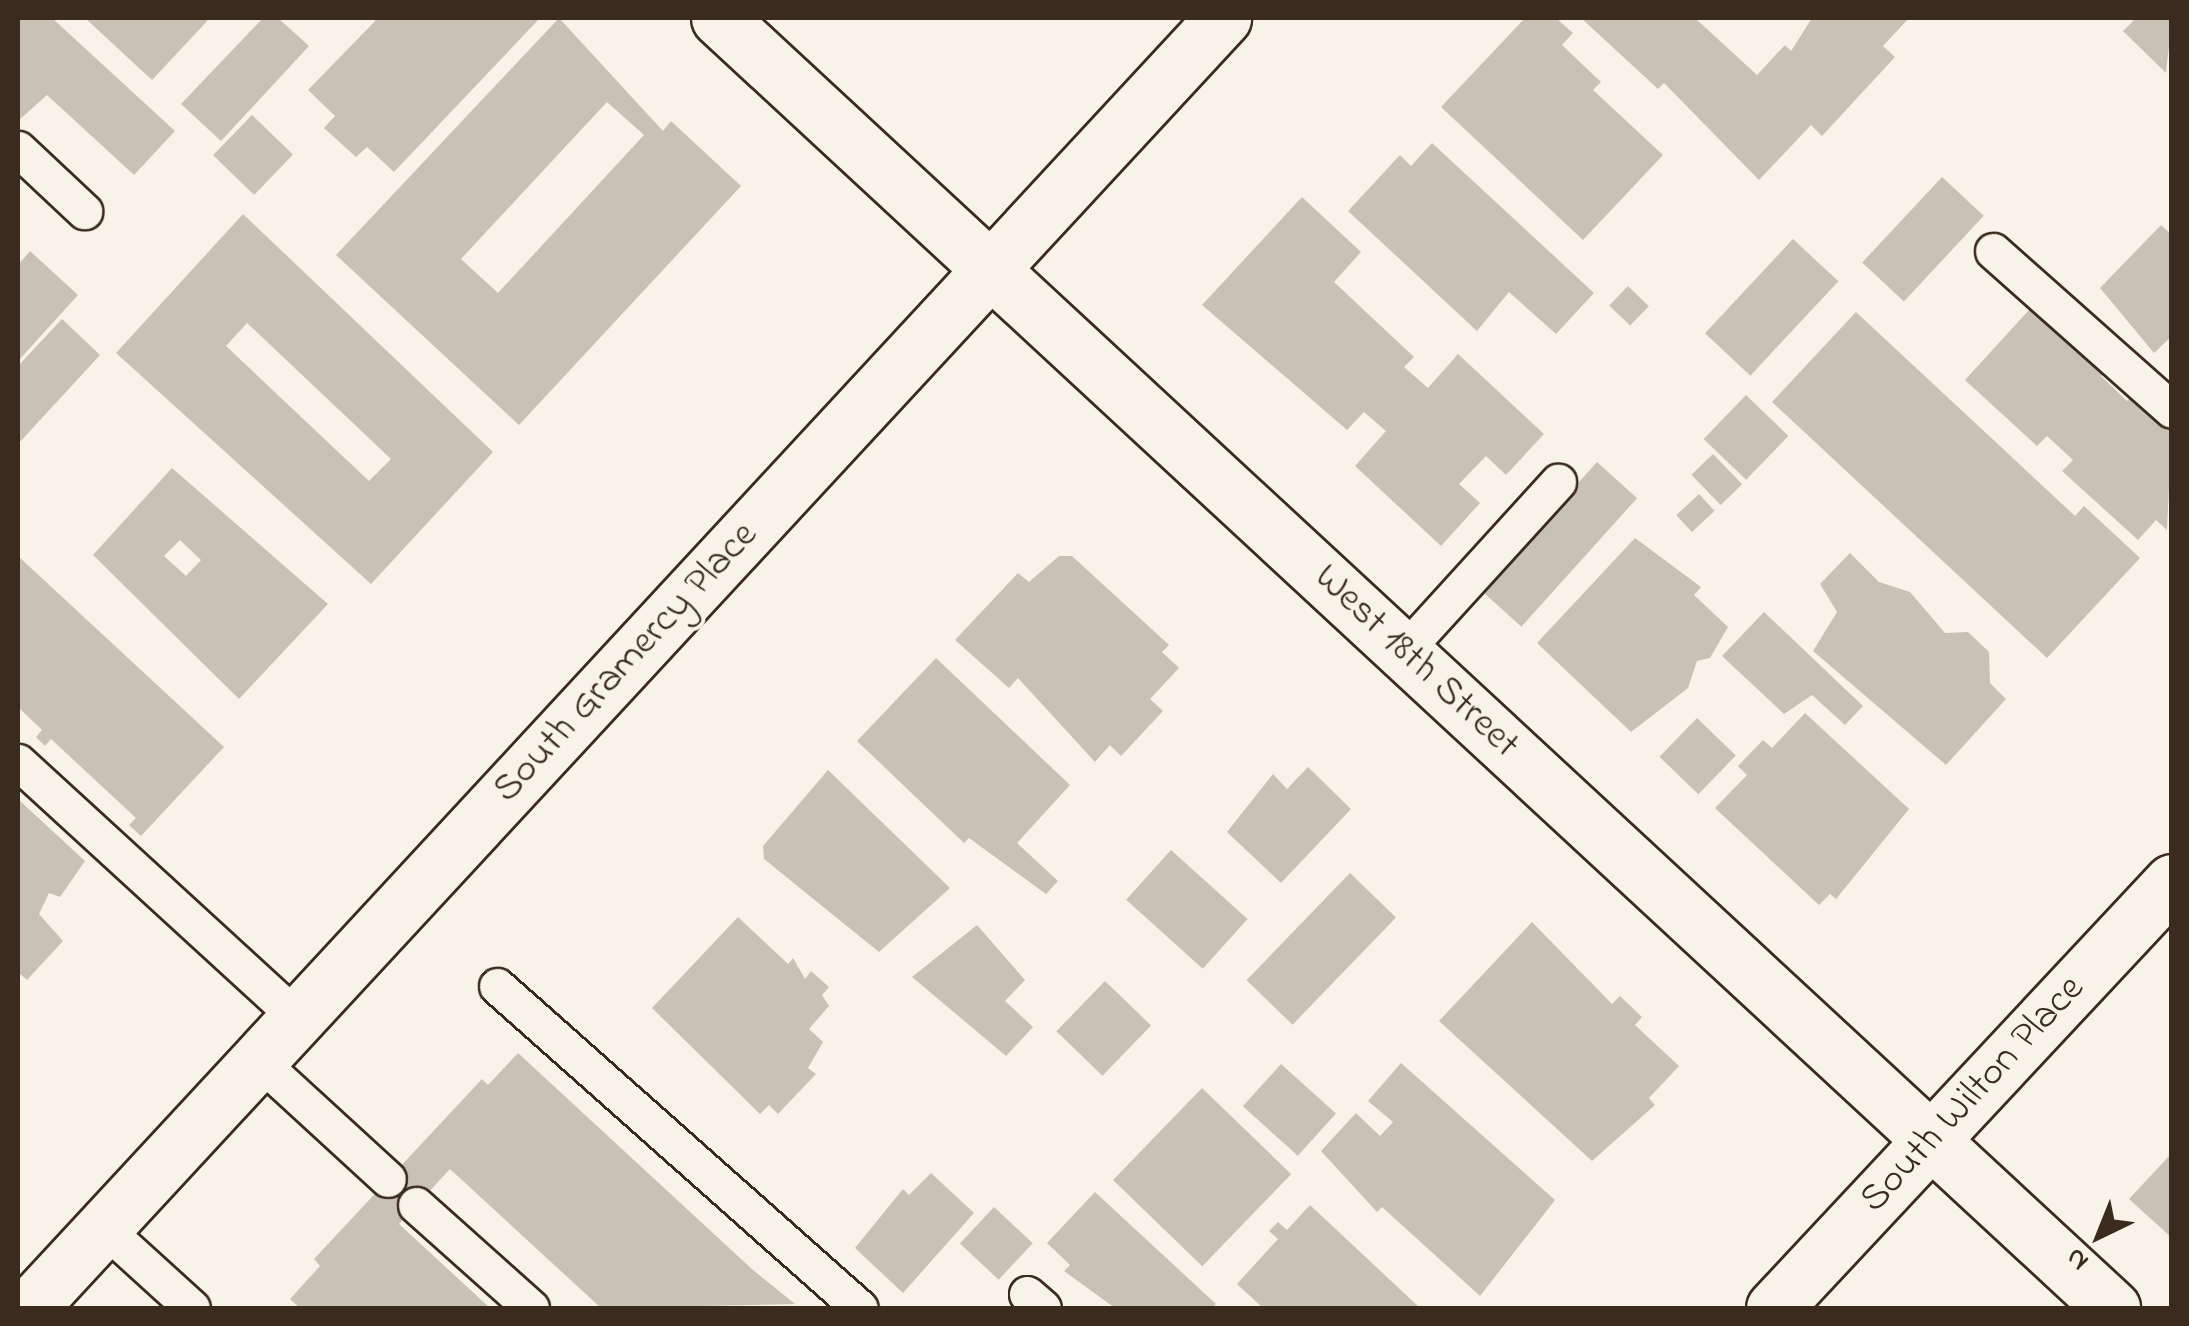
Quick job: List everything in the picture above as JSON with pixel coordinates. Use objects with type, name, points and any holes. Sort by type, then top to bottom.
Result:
[{"type":"street","name":"West 18th Street","points":[[719,18],[2112,1308]]},
{"type":"street","name":"South Gramercy Place","points":[[28,1308],[1223,18]]},
{"type":"street","name":"South Wilton Place","points":[[1774,1308],[2172,882]]},
{"type":"lane","points":[[18,149],[84,210]]},
{"type":"lane","points":[[1993,251],[2172,410]]},
{"type":"lane","points":[[1404,651],[1558,482]]},
{"type":"lane","points":[[18,762],[298,1018]]},
{"type":"lane","points":[[496,986],[860,1308]]},
{"type":"lane","points":[[258,1060],[388,1179]]},
{"type":"lane","points":[[416,1205],[530,1308]]},
{"type":"lane","points":[[103,1227],[192,1308]]},
{"type":"building","points":[[18,18],[52,18],[175,131],[134,175],[47,95],[18,121]]},
{"type":"building","points":[[85,18],[210,18],[152,80]]},
{"type":"building","points":[[263,18],[278,18],[309,46],[221,141],[181,104]]},
{"type":"building","points":[[378,18],[540,18],[394,172],[367,147],[356,157],[324,128],[335,116],[308,90]]},
{"type":"building","points":[[559,18],[663,131],[671,121],[741,186],[519,425],[336,255]],"holes":[[[607,102],[644,135],[498,293],[461,259]]]},
{"type":"building","points":[[1525,18],[1556,18],[1573,33],[1562,45],[1601,82],[1593,90],[1663,155],[1583,240],[1441,107]]},
{"type":"building","points":[[1581,18],[1695,18],[1757,75],[1785,45],[1791,51],[1812,18],[1909,18],[1883,46],[1895,57],[1822,136],[1811,125],[1759,180],[1664,83],[1658,89]]},
{"type":"building","points":[[2136,18],[2172,18],[2166,73],[2123,31]]},
{"type":"building","points":[[252,115],[293,155],[254,195],[213,155]]},
{"type":"building","points":[[1432,143],[1594,293],[1556,334],[1509,292],[1477,331],[1348,211],[1400,155],[1411,166]]},
{"type":"building","points":[[1942,177],[1984,216],[1904,301],[1862,263]]},
{"type":"building","points":[[1302,197],[1361,252],[1334,282],[1414,357],[1404,367],[1428,388],[1458,354],[1544,434],[1506,475],[1486,456],[1459,484],[1480,503],[1441,546],[1355,466],[1386,431],[1364,412],[1347,430],[1202,305]]},
{"type":"building","points":[[243,214],[493,452],[371,584],[116,353]],"holes":[[[247,323],[391,459],[369,481],[226,346]]]},
{"type":"building","points":[[2161,225],[2172,235],[2172,336],[2154,353],[2100,288]]},
{"type":"building","points":[[1793,239],[1838,281],[1750,376],[1705,333]]},
{"type":"building","points":[[30,251],[78,295],[18,361],[18,265]]},
{"type":"building","points":[[1628,286],[1649,306],[1630,326],[1609,305]]},
{"type":"building","points":[[2039,299],[2111,365],[2101,376],[2127,401],[2137,390],[2172,421],[2167,530],[2156,520],[2138,540],[2062,471],[2073,460],[2047,436],[2037,446],[1965,380]]},
{"type":"building","points":[[1856,312],[2075,516],[2084,506],[2140,558],[2047,658],[1772,402]]},
{"type":"building","points":[[62,319],[100,355],[18,444],[18,366]]},
{"type":"building","points":[[1746,395],[1788,436],[1746,480],[1704,439]]},
{"type":"building","points":[[1713,454],[1742,484],[1721,505],[1691,475]]},
{"type":"building","points":[[1597,462],[1637,498],[1521,627],[1481,591]]},
{"type":"building","points":[[172,468],[328,604],[239,699],[93,555]],"holes":[[[180,540],[201,560],[186,576],[164,556]]]},
{"type":"building","points":[[1699,494],[1715,511],[1692,532],[1676,515]]},
{"type":"building","points":[[1635,538],[1701,587],[1694,595],[1728,627],[1710,658],[1697,661],[1688,688],[1631,732],[1537,643]]},
{"type":"building","points":[[1850,553],[1879,582],[1910,592],[1945,633],[1968,632],[1989,652],[1990,683],[2006,699],[1946,765],[1813,651],[1837,612],[1820,584]]},
{"type":"building","points":[[18,556],[224,747],[141,836],[129,825],[136,818],[51,739],[45,746],[36,737],[42,730],[18,707]]},
{"type":"building","points":[[1059,556],[1072,556],[1169,645],[1162,652],[1179,668],[1150,699],[1163,711],[1121,756],[1110,745],[1095,762],[1018,678],[1009,688],[955,640],[1018,573],[1029,582]]},
{"type":"building","points":[[1764,612],[1863,706],[1845,725],[1812,695],[1784,714],[1722,656]]},
{"type":"building","points":[[936,658],[1070,785],[1017,843],[1058,881],[1046,894],[969,838],[964,843],[857,741]]},
{"type":"building","points":[[1805,713],[1909,809],[1836,899],[1830,894],[1819,905],[1715,808],[1747,775],[1738,766],[1763,740],[1772,748]]},
{"type":"building","points":[[1697,718],[1736,756],[1698,794],[1659,757]]},
{"type":"building","points":[[1308,767],[1351,809],[1281,883],[1227,832],[1273,774],[1287,789]]},
{"type":"building","points":[[828,770],[950,888],[879,952],[764,859],[763,846]]},
{"type":"building","points":[[18,799],[85,861],[60,897],[49,893],[39,914],[63,941],[27,980],[18,972]]},
{"type":"building","points":[[1171,850],[1248,919],[1203,969],[1126,900]]},
{"type":"building","points":[[1350,873],[1396,917],[1293,1025],[1246,980]]},
{"type":"building","points":[[738,917],[788,964],[793,958],[805,979],[811,971],[829,987],[822,995],[829,1006],[809,1029],[823,1042],[808,1068],[816,1074],[778,1114],[769,1105],[760,1114],[652,1008]]},
{"type":"building","points":[[1532,922],[1612,1004],[1620,996],[1642,1017],[1635,1025],[1679,1066],[1649,1098],[1655,1105],[1592,1161],[1439,1021]]},
{"type":"building","points":[[977,925],[1025,980],[1005,1001],[1033,1027],[1006,1056],[912,977]]},
{"type":"building","points":[[1105,981],[1151,1025],[1102,1076],[1056,1031]]},
{"type":"building","points":[[518,1053],[753,1270],[795,1304],[601,1308],[450,1169],[399,1224],[490,1308],[300,1308],[290,1299],[320,1266],[314,1259],[482,1079],[488,1085]]},
{"type":"building","points":[[1401,1063],[1555,1200],[1480,1296],[1382,1207],[1377,1212],[1321,1151],[1356,1113],[1380,1136],[1393,1122],[1368,1101]]},
{"type":"building","points":[[1281,1064],[1336,1114],[1298,1156],[1243,1106]]},
{"type":"building","points":[[1202,1088],[1291,1174],[1202,1266],[1113,1180]]},
{"type":"building","points":[[2172,1153],[2172,1238],[2129,1199]]},
{"type":"building","points":[[931,1173],[974,1213],[903,1293],[855,1248],[903,1189],[909,1195]]},
{"type":"building","points":[[1095,1192],[1216,1304],[1212,1308],[1115,1308],[1064,1271],[1070,1265],[1047,1243]]},
{"type":"building","points":[[1310,1205],[1420,1308],[1263,1308],[1237,1284],[1278,1239],[1269,1231],[1278,1222],[1287,1230]]},
{"type":"building","points":[[994,1207],[1033,1243],[999,1280],[960,1244]]}]
